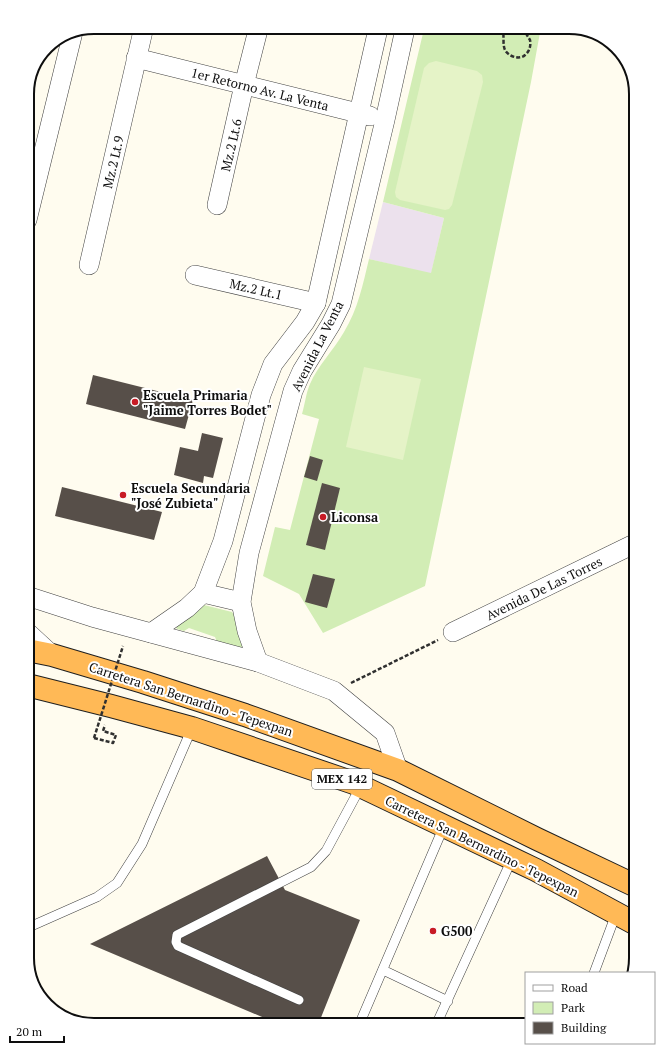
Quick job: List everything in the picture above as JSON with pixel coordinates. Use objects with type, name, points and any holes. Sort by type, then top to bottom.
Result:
[{"type":"highway","name":"Carretera San Bernardino - Tepexpan","points":[[34,651],[52,655],[245,714],[398,770],[629,883]]},
{"type":"highway","name":"Carretera San Bernardino - Tepexpan","points":[[34,687],[192,728],[362,786],[536,870],[629,920]]},
{"type":"street","name":"Mz.2 Lt.9","points":[[89,265],[142,34]]},
{"type":"street","name":"Mz.2 Lt.6","points":[[217,205],[257,34]]},
{"type":"street","name":"Avenida La Venta","points":[[151,633],[187,608],[203,593],[223,540],[261,395],[274,364],[305,322],[316,303],[377,34]]},
{"type":"street","name":"Avenida La Venta","points":[[258,662],[247,631],[241,602],[249,553],[293,391],[302,371],[331,324],[341,304],[404,34]]},
{"type":"street","points":[[34,191],[71,39]]},
{"type":"street","name":"1er Retorno Av. La Venta","points":[[136,58],[385,120]]},
{"type":"street","name":"Mz.2 Lt.1","points":[[195,275],[316,303]]},
{"type":"street","points":[[230,512],[258,519]]},
{"type":"street","name":"Avenida De Las Torres","points":[[453,632],[629,546]]},
{"type":"street","points":[[203,593],[241,602]]},
{"type":"street","points":[[34,598],[92,617],[258,662],[334,691],[385,732],[398,770]]},
{"type":"street","points":[[34,638],[52,655]]},
{"type":"lane","points":[[34,925],[97,897],[117,883],[142,844],[192,728]]},
{"type":"lane","points":[[299,1000],[178,946],[176,942],[177,936],[311,867],[326,851],[362,786]]},
{"type":"lane","points":[[362,1018],[444,826]]},
{"type":"lane","points":[[440,1018],[512,858]]},
{"type":"lane","points":[[594,972],[616,914]]},
{"type":"lane","points":[[383,970],[448,1001]]},
{"type":"path","points":[[504,34],[503,43],[505,50],[515,57],[524,56],[530,48],[530,40],[526,34]]},
{"type":"path","points":[[334,691],[453,632]]},
{"type":"path","points":[[103,731],[116,735],[113,743],[94,738],[123,646]]},
{"type":"shaded area","points":[[383,202],[444,218],[431,274],[369,259]]},
{"type":"green space","points":[[423,34],[540,34],[531,82],[425,586],[323,633],[299,594],[263,576],[275,527],[290,530],[319,419],[302,414],[309,387],[317,370],[340,339],[349,323],[360,296],[369,259],[431,273],[444,218],[383,202]]},
{"type":"green space","points":[[436,61],[477,71],[482,75],[483,82],[452,205],[449,209],[445,210],[400,200],[396,197],[395,192],[424,68],[429,63]]},
{"type":"green space","points":[[364,367],[421,379],[403,460],[346,447]]},
{"type":"green space","points":[[204,605],[232,612],[235,616],[244,650],[217,642],[215,637],[189,628],[184,631],[177,629],[176,626]]},
{"type":"building","points":[[93,375],[193,400],[185,429],[86,404]]},
{"type":"building","points":[[202,433],[223,438],[213,478],[204,476],[203,483],[174,475],[180,447],[198,451]]},
{"type":"building","points":[[310,456],[323,460],[317,481],[304,477]]},
{"type":"building","name":"Liconsa","points":[[322,483],[340,488],[325,550],[306,545]]},
{"type":"building","points":[[62,487],[162,512],[154,540],[55,516]]},
{"type":"building","points":[[313,574],[335,579],[327,608],[305,602]]},
{"type":"building","points":[[267,856],[285,890],[360,920],[321,1018],[264,1018],[90,944]]},
{"type":"place","name":"Escuela Primaria \"Jaime Torres Bodet\"","points":[[135,402]]},
{"type":"place","name":"Escuela Secundaria \"José Zubieta\"","points":[[123,495]]},
{"type":"place","name":"Liconsa","points":[[323,517]]},
{"type":"place","name":"G500","points":[[433,931]]}]
